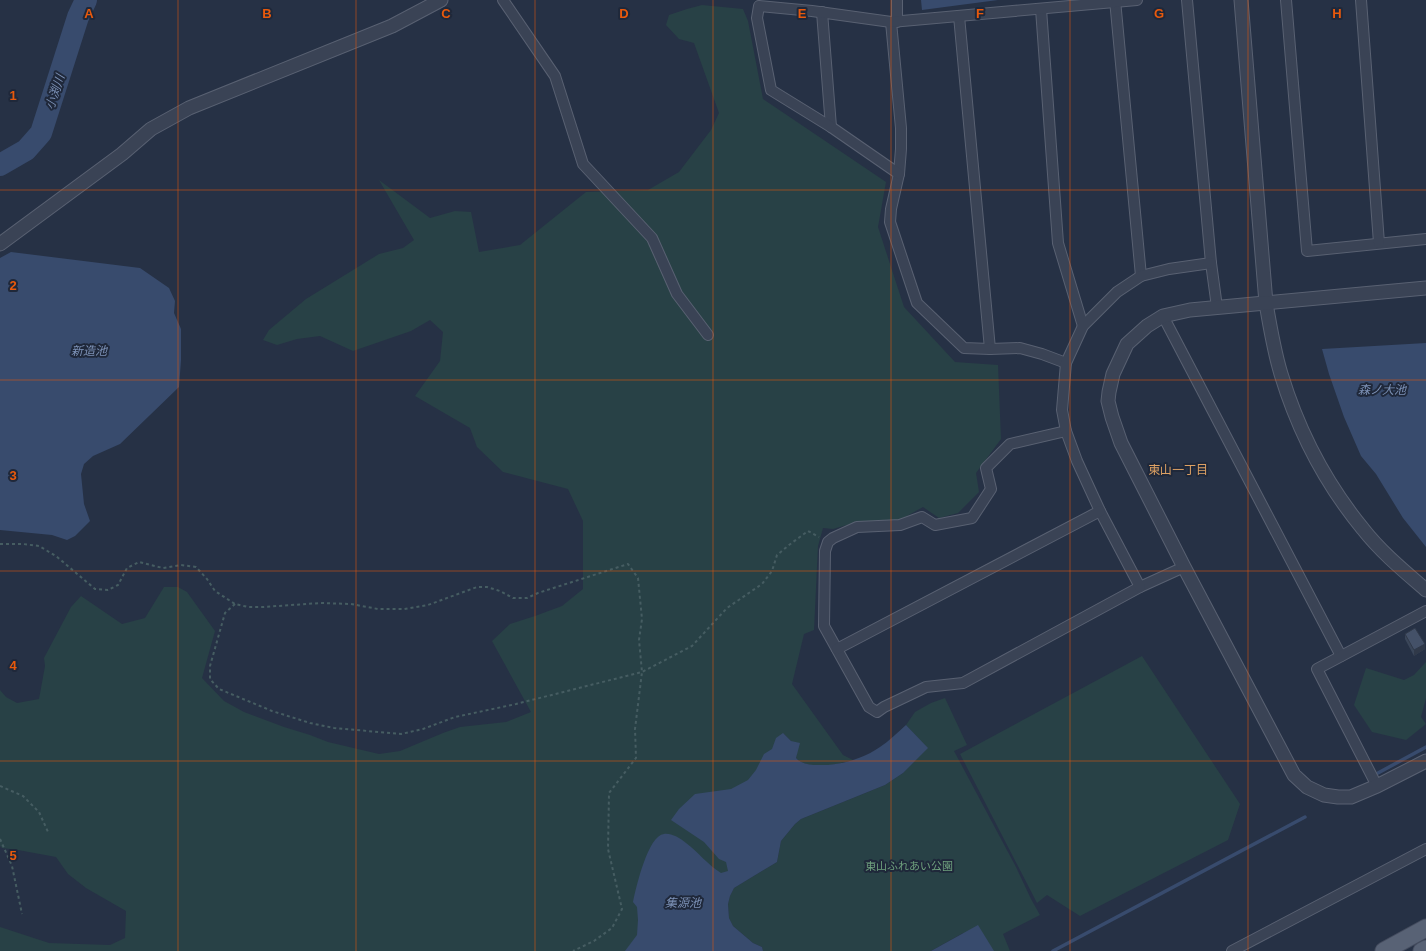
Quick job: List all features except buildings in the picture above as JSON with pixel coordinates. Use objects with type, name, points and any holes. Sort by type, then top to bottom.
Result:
[{"type":"main road","points":[[1384,951],[1426,928]]},
{"type":"main road","points":[[1422,951],[1426,949]]},
{"type":"street","points":[[0,244],[122,154],[151,129],[189,108],[392,26],[441,0]]},
{"type":"street","points":[[503,0],[556,76],[583,164],[652,238],[677,294],[708,335]]},
{"type":"street","points":[[897,0],[894,22],[901,149],[899,174],[891,209],[890,222],[917,303],[964,348],[1020,348],[1066,363]]},
{"type":"street","points":[[899,174],[831,127],[771,90],[757,18],[759,6],[822,12],[894,22],[1137,0]]},
{"type":"street","points":[[1186,0],[1210,263],[1217,307]]},
{"type":"street","points":[[1241,0],[1266,303],[1279,366],[1291,405],[1336,493],[1363,529],[1389,558],[1426,590]]},
{"type":"street","points":[[1286,0],[1307,251],[1379,243],[1426,240]]},
{"type":"street","points":[[1360,0],[1379,243]]},
{"type":"street","points":[[1115,1],[1141,276]]},
{"type":"street","points":[[1041,9],[1058,243],[1083,326]]},
{"type":"street","points":[[822,12],[831,127]]},
{"type":"street","points":[[959,16],[990,349]]},
{"type":"street","points":[[1140,587],[1100,512],[1077,461],[1066,431],[1062,410],[1066,363],[1083,326],[1117,292],[1141,276],[1169,269],[1210,263]]},
{"type":"street","points":[[1426,288],[1217,307],[1190,310],[1164,316],[1146,326],[1127,344],[1113,374],[1108,401],[1121,443],[1184,567],[1294,775],[1307,787],[1324,795],[1351,797],[1377,786],[1426,761]]},
{"type":"street","points":[[1164,316],[1341,656]]},
{"type":"street","points":[[1066,431],[1010,444],[986,468],[991,489],[972,518],[935,525],[922,517],[900,525],[857,527],[833,538],[828,542],[825,551],[824,626],[869,706],[877,712],[884,707],[926,687],[962,683],[1140,587],[1184,567]]},
{"type":"street","points":[[837,649],[1100,512]]},
{"type":"street","points":[[1377,786],[1317,669],[1426,611]]},
{"type":"street","points":[[1232,951],[1426,849]]},
{"type":"path","points":[[235,604],[225,613],[210,666],[210,679],[219,689],[272,711],[310,723],[334,728],[401,734],[424,729],[454,718],[642,672],[692,646],[727,608],[762,584],[772,571],[777,556],[789,544],[808,532],[828,542]]},
{"type":"path","points":[[0,544],[39,546],[56,556],[95,589],[108,590],[118,585],[127,568],[139,562],[163,568],[181,565],[196,567],[207,578],[215,591],[235,604],[263,608],[321,603],[351,604],[378,609],[404,609],[428,605],[477,587],[487,587],[500,591],[513,598],[527,598],[538,593],[628,564],[638,578],[642,619],[638,640],[642,672],[635,729],[636,758],[609,793],[608,849],[622,909],[612,928],[594,941],[573,951]]},
{"type":"path","points":[[0,786],[23,796],[39,812],[48,832]]},
{"type":"path","points":[[0,839],[12,866],[22,914]]},
{"type":"green space","points":[[702,5],[743,9],[748,21],[763,99],[886,182],[878,227],[904,307],[955,362],[998,365],[1001,439],[976,473],[979,492],[958,513],[939,518],[923,507],[898,521],[847,525],[833,529],[823,528],[818,546],[814,630],[804,634],[792,684],[843,755],[853,760],[823,766],[815,766],[801,762],[796,758],[797,751],[791,741],[784,734],[715,912],[723,951],[0,951],[0,927],[49,943],[110,945],[125,938],[126,911],[86,888],[68,874],[56,857],[2,848],[0,846],[0,690],[6,697],[17,703],[39,699],[45,666],[44,658],[71,607],[81,596],[122,624],[145,618],[164,587],[178,587],[187,592],[215,631],[202,678],[224,701],[244,712],[328,742],[379,754],[400,751],[460,727],[506,722],[531,712],[492,641],[510,624],[562,606],[583,589],[583,521],[568,489],[503,472],[477,447],[470,428],[415,396],[440,361],[443,332],[430,320],[411,331],[353,351],[320,336],[297,339],[277,345],[263,340],[269,330],[306,299],[379,254],[403,248],[414,240],[379,180],[430,218],[455,211],[471,212],[479,252],[520,245],[586,192],[648,190],[679,172],[711,130],[719,113],[694,43],[679,39],[666,25],[669,15]]},
{"type":"green space","points":[[1142,656],[1240,804],[1228,840],[1080,916],[1047,895],[1037,903],[960,754]]},
{"type":"green space","points":[[1426,662],[1426,698],[1421,717],[1426,724],[1406,740],[1372,732],[1354,705],[1366,668],[1404,680],[1414,675]]},
{"type":"green space","name":"東山ふれあい公園","points":[[945,698],[967,745],[954,751],[1040,915],[1003,934],[1010,951],[977,951],[963,933],[931,951],[763,951],[762,947],[753,943],[733,926],[729,918],[728,904],[734,888],[777,862],[781,841],[801,819],[885,785],[903,773],[927,748],[906,725],[915,712],[931,703]]},
{"type":"water","points":[[921,0],[998,0],[922,10]]},
{"type":"water","name":"新造池","points":[[11,252],[140,268],[169,288],[175,301],[174,313],[181,329],[179,387],[120,444],[93,456],[84,464],[81,474],[84,504],[90,521],[75,536],[67,540],[52,535],[0,530],[0,258]]},
{"type":"water","name":"森ノ大池","points":[[1426,343],[1426,547],[1403,518],[1376,474],[1361,456],[1344,417],[1322,349]]},
{"type":"water","name":"集源池","points":[[906,725],[928,748],[903,773],[885,785],[801,819],[781,841],[777,862],[734,888],[728,904],[729,918],[733,926],[753,943],[762,947],[763,951],[625,951],[637,935],[637,907],[633,902],[648,852],[658,837],[664,834],[675,836],[681,839],[721,873],[728,871],[726,862],[719,859],[704,842],[671,820],[679,809],[695,794],[731,789],[748,780],[756,770],[764,754],[772,749],[776,738],[783,733],[791,741],[800,743],[796,758],[798,760],[803,763],[826,765],[850,761],[866,755],[883,745]]},
{"type":"water","points":[[978,925],[994,951],[931,951]]},
{"type":"waterway","name":"小渕川","points":[[0,165],[26,150],[41,133],[78,17],[86,0]]},
{"type":"waterway","points":[[1378,773],[1426,747]]},
{"type":"waterway","points":[[1053,951],[1305,817]]},
{"type":"district","name":"東山一丁目","points":[[1178,470]]}]
